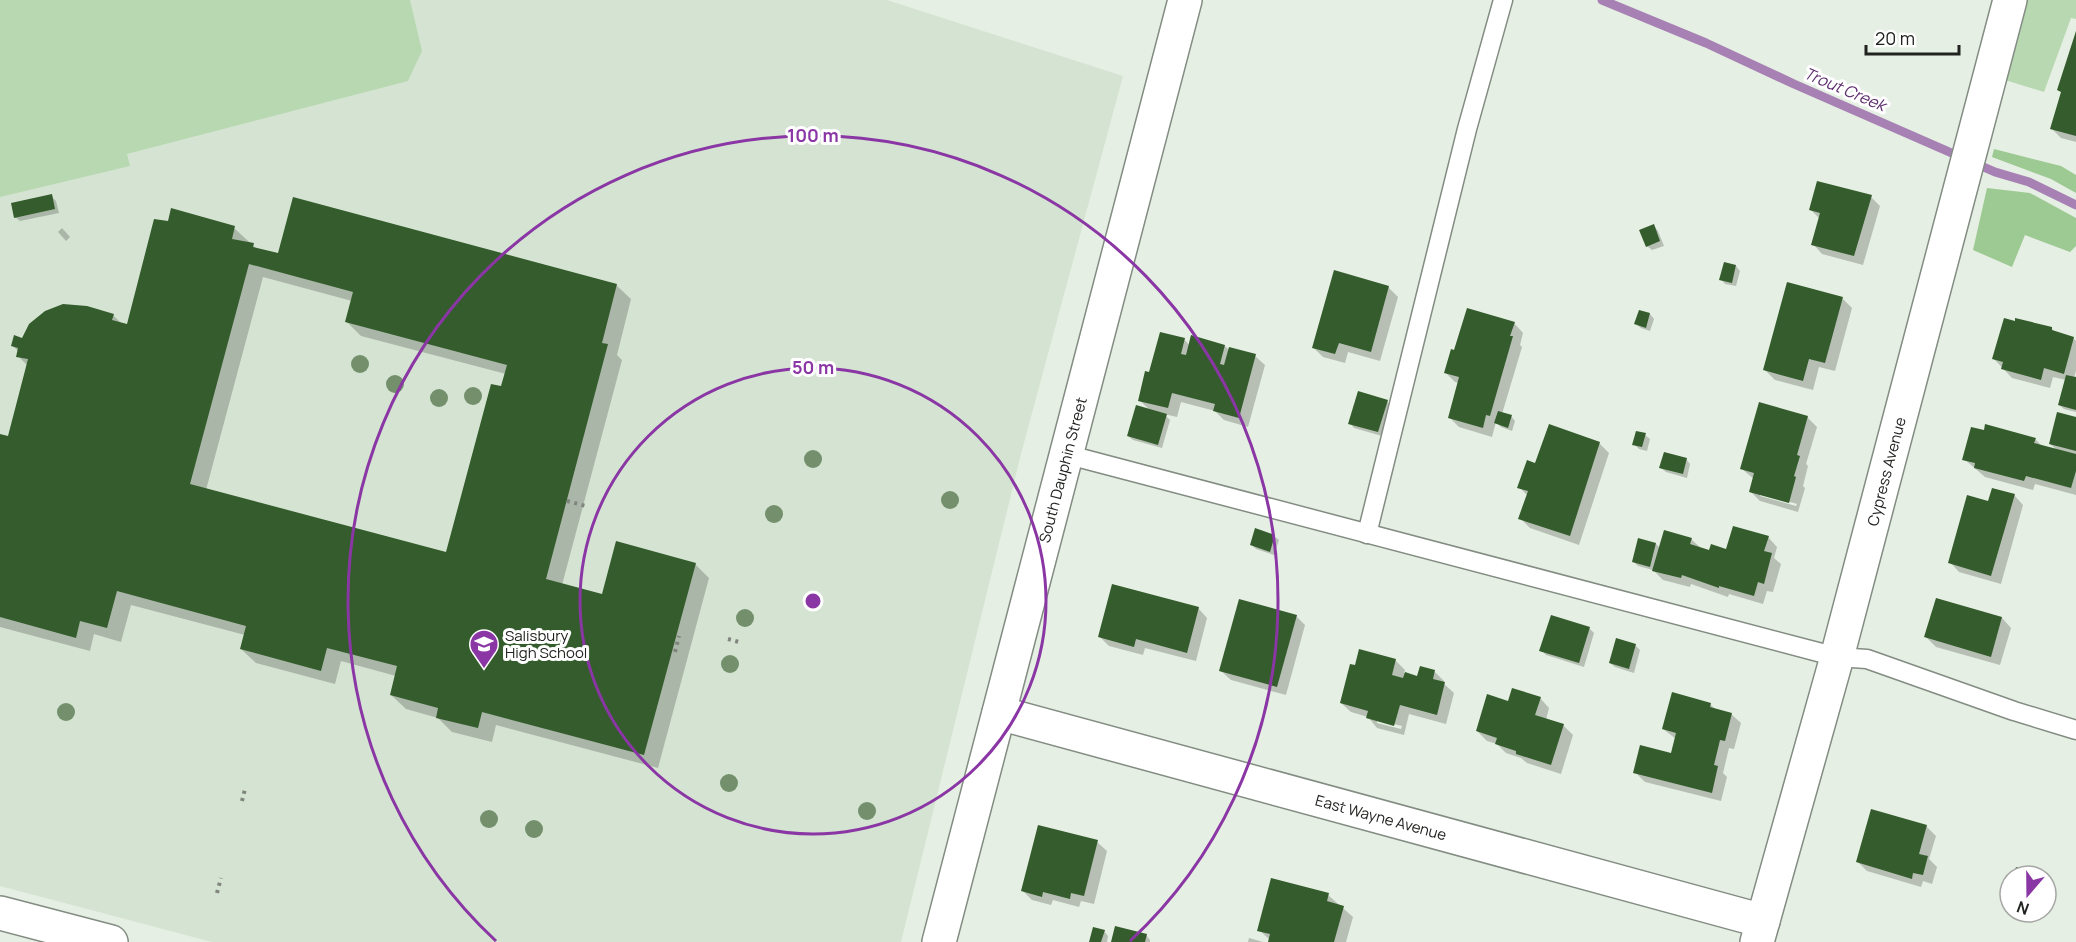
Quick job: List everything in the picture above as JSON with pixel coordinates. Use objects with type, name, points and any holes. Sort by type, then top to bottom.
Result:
[{"type":"street","name":"South Dauphin Street","points":[[939,942],[1185,0]]},
{"type":"street","name":"Cypress Avenue","points":[[1760,932],[1837,657],[2010,0]]},
{"type":"street","name":"East Wayne Avenue","points":[[999,713],[1760,932]]},
{"type":"street","points":[[0,913],[111,942]]},
{"type":"lane","points":[[1367,534],[1467,129],[1503,0]]},
{"type":"lane","points":[[1065,454],[1837,657],[1867,659],[2014,711],[2076,730]]},
{"type":"path","points":[[567,501],[586,506]]},
{"type":"path","points":[[675,652],[679,636]]},
{"type":"path","points":[[728,639],[739,642]]},
{"type":"path","points":[[242,801],[245,789]]},
{"type":"path","points":[[217,892],[221,878]]},
{"type":"shaded area","name":"Salisbury High School","points":[[0,0],[887,0],[1123,76],[1021,454],[901,942],[212,942],[0,886]]},
{"type":"green space","points":[[0,0],[410,0],[422,51],[408,81],[127,154],[130,166],[0,197]]},
{"type":"green space","points":[[2025,0],[2076,0],[2076,19],[2071,18],[2044,92],[2005,80]]},
{"type":"green space","points":[[1994,149],[2061,166],[2076,175],[2076,193],[2051,179],[1992,157]]},
{"type":"green space","points":[[1987,188],[2030,193],[2076,218],[2076,246],[2070,252],[2025,235],[2012,267],[1973,250]]},
{"type":"building","points":[[2076,31],[2076,136],[2050,129],[2061,92],[2057,90]]},
{"type":"building","points":[[1817,181],[1872,195],[1854,256],[1811,245],[1820,213],[1809,210]]},
{"type":"building","points":[[52,194],[55,209],[14,218],[11,203]]},
{"type":"building","points":[[293,197],[617,284],[602,343],[608,344],[546,579],[602,594],[616,541],[696,563],[644,755],[482,712],[478,728],[436,718],[438,708],[390,695],[397,666],[327,648],[321,671],[240,649],[246,626],[117,591],[107,628],[80,621],[76,638],[0,617],[0,434],[8,436],[28,359],[16,357],[18,348],[11,346],[14,335],[22,338],[29,324],[45,311],[63,304],[87,306],[114,314],[112,320],[127,324],[154,219],[168,221],[171,208],[235,226],[232,239],[254,243],[253,247],[278,253]],"holes":[[[249,264],[353,292],[345,322],[507,365],[501,386],[491,384],[446,552],[190,484]]]},
{"type":"building","points":[[1654,224],[1660,241],[1646,247],[1639,230]]},
{"type":"building","points":[[1724,262],[1736,265],[1732,283],[1719,280]]},
{"type":"building","points":[[1334,270],[1389,286],[1371,352],[1339,343],[1335,354],[1312,348]]},
{"type":"building","points":[[1787,282],[1843,297],[1825,363],[1809,359],[1803,381],[1763,370]]},
{"type":"building","points":[[1467,308],[1515,322],[1490,416],[1486,415],[1483,428],[1448,418],[1459,377],[1444,373]]},
{"type":"building","points":[[1639,310],[1650,313],[1646,328],[1634,324]]},
{"type":"building","points":[[2004,318],[2015,321],[2015,318],[2052,327],[2052,330],[2074,337],[2064,374],[2044,368],[2041,380],[2001,369],[2003,362],[1992,359]]},
{"type":"building","points":[[1160,332],[1185,338],[1181,354],[1186,355],[1191,335],[1225,345],[1220,364],[1224,365],[1229,347],[1256,354],[1239,418],[1213,411],[1215,404],[1172,393],[1168,408],[1138,401],[1145,371],[1149,372]]},
{"type":"building","points":[[2066,375],[2076,377],[2076,410],[2058,405]]},
{"type":"building","points":[[1358,391],[1388,400],[1378,432],[1348,424]]},
{"type":"building","points":[[1759,402],[1808,416],[1797,455],[1800,456],[1789,503],[1749,492],[1754,473],[1740,469]]},
{"type":"building","points":[[1136,405],[1167,414],[1158,445],[1127,436]]},
{"type":"building","points":[[1498,411],[1512,415],[1508,428],[1494,423]]},
{"type":"building","points":[[2057,412],[2076,417],[2076,451],[2049,444]]},
{"type":"building","points":[[1549,424],[1600,442],[1570,536],[1518,519],[1528,491],[1517,488],[1527,460],[1535,463]]},
{"type":"building","points":[[1985,424],[2036,438],[2034,443],[2076,454],[2076,471],[2071,488],[2026,476],[2024,481],[1974,468],[1975,463],[1962,460],[1971,427],[1984,430]]},
{"type":"building","points":[[1636,431],[1646,433],[1642,447],[1632,445]]},
{"type":"building","points":[[1664,452],[1687,458],[1683,474],[1659,468]]},
{"type":"building","points":[[1992,488],[2015,494],[1991,576],[1948,563],[1967,495],[1988,501]]},
{"type":"building","points":[[1733,526],[1769,536],[1764,551],[1772,553],[1764,584],[1758,582],[1754,596],[1719,586],[1719,588],[1682,575],[1681,578],[1652,571],[1664,530],[1692,538],[1690,544],[1709,550],[1711,544],[1726,549]]},
{"type":"building","points":[[1255,528],[1275,535],[1270,552],[1250,545]]},
{"type":"building","points":[[1638,538],[1656,543],[1650,567],[1632,562]]},
{"type":"building","points":[[1112,584],[1199,607],[1187,653],[1136,639],[1134,647],[1098,637]]},
{"type":"building","points":[[1936,598],[2002,617],[1991,657],[1924,637]]},
{"type":"building","points":[[1239,599],[1297,615],[1277,687],[1219,671]]},
{"type":"building","points":[[1551,615],[1590,627],[1579,663],[1539,651]]},
{"type":"building","points":[[1616,638],[1636,644],[1629,669],[1609,663]]},
{"type":"building","points":[[1359,649],[1396,659],[1392,675],[1403,678],[1405,672],[1417,676],[1420,666],[1435,670],[1433,679],[1445,682],[1437,715],[1400,705],[1394,726],[1366,718],[1368,711],[1340,703],[1350,664],[1355,665]]},
{"type":"building","points":[[1512,688],[1541,697],[1535,715],[1564,724],[1551,765],[1516,754],[1516,751],[1495,744],[1497,738],[1476,731],[1487,694],[1508,701]]},
{"type":"building","points":[[1672,692],[1711,703],[1710,707],[1732,713],[1725,741],[1720,740],[1714,765],[1718,766],[1712,793],[1633,773],[1640,745],[1671,753],[1676,733],[1662,729]]},
{"type":"building","points":[[1871,809],[1927,825],[1919,854],[1928,856],[1923,875],[1913,873],[1912,879],[1856,862]]},
{"type":"building","points":[[1038,825],[1098,840],[1084,896],[1071,893],[1070,899],[1043,892],[1042,897],[1021,891]]},
{"type":"building","points":[[1271,878],[1329,893],[1327,901],[1344,906],[1334,942],[1268,942],[1270,934],[1257,931]]},
{"type":"building","points":[[1115,926],[1147,934],[1145,942],[1111,942]]},
{"type":"building","points":[[1093,927],[1105,930],[1101,942],[1089,942]]},
{"type":"waterway","name":"Trout Creek","points":[[1602,0],[1706,43],[1995,172],[2029,182],[2076,205]]},
{"type":"place","name":"Salisbury High School","points":[[484,670]]}]
